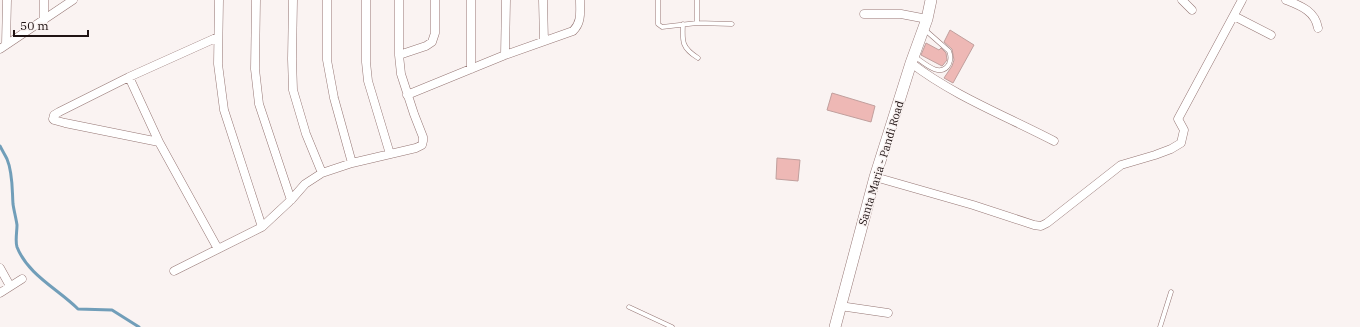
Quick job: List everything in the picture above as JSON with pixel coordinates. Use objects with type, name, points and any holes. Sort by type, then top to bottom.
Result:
[{"type":"main road","name":"Santa Maria - Pandi Road","points":[[835,327],[875,178],[912,60],[925,24],[931,0]]},
{"type":"street","points":[[3,47],[7,0]]},
{"type":"street","points":[[44,0],[44,20]]},
{"type":"street","points":[[3,47],[73,0]]},
{"type":"street","points":[[219,0],[218,64],[224,110],[262,227]]},
{"type":"street","points":[[256,0],[255,69],[259,104],[291,200]]},
{"type":"street","points":[[293,0],[293,90],[306,134],[322,173]]},
{"type":"street","points":[[327,0],[327,60],[334,98],[352,163]]},
{"type":"street","points":[[366,0],[366,62],[368,81],[390,154]]},
{"type":"street","points":[[174,271],[262,227],[291,200],[305,184],[322,173],[352,163],[416,148],[422,145],[424,141],[423,137],[407,95],[401,74],[398,55],[399,0]]},
{"type":"street","points":[[398,55],[426,46],[432,42],[435,33],[435,0]]},
{"type":"street","points":[[470,69],[471,0]]},
{"type":"street","points":[[505,55],[506,0]]},
{"type":"street","points":[[543,0],[544,41]]},
{"type":"street","points":[[407,95],[505,55],[573,30],[578,26],[580,17],[580,0]]},
{"type":"street","points":[[1182,0],[1192,10]]},
{"type":"street","points":[[875,178],[973,205],[1041,226],[1047,223],[1121,165],[1155,155],[1171,149],[1181,143],[1184,130],[1178,119],[1242,0]]},
{"type":"street","points":[[1286,0],[1298,5],[1312,14],[1317,19],[1318,28]]},
{"type":"street","points":[[864,14],[901,14],[925,24]]},
{"type":"street","points":[[1234,16],[1272,35]]},
{"type":"street","points":[[159,142],[65,123],[53,119],[54,115],[59,112],[129,77],[218,37]]},
{"type":"street","points":[[912,60],[930,77],[955,92],[1054,141]]},
{"type":"street","points":[[129,77],[159,142],[218,249]]},
{"type":"street","points":[[0,268],[10,286]]},
{"type":"street","points":[[0,293],[22,279]]},
{"type":"street","points":[[840,306],[888,313]]},
{"type":"lane","points":[[658,0],[658,23],[659,26],[662,27],[697,22],[732,24]]},
{"type":"lane","points":[[697,0],[697,22]]},
{"type":"lane","points":[[683,24],[682,38],[684,46],[690,53],[698,58]]},
{"type":"lane","points":[[912,60],[942,71],[946,69],[950,62],[951,55],[925,24]]},
{"type":"lane","points":[[1160,327],[1171,292]]},
{"type":"lane","points":[[629,307],[672,327]]},
{"type":"building","points":[[950,30],[974,45],[953,83],[944,78],[954,60],[952,49],[944,42]]},
{"type":"building","points":[[926,43],[939,50],[941,48],[946,53],[947,60],[942,66],[921,55]]},
{"type":"building","points":[[832,93],[875,106],[871,122],[827,110]]},
{"type":"building","points":[[777,158],[800,160],[798,181],[776,179]]},
{"type":"waterway","points":[[0,146],[7,159],[12,182],[13,204],[17,225],[16,245],[28,266],[78,309],[112,310],[139,327]]}]
